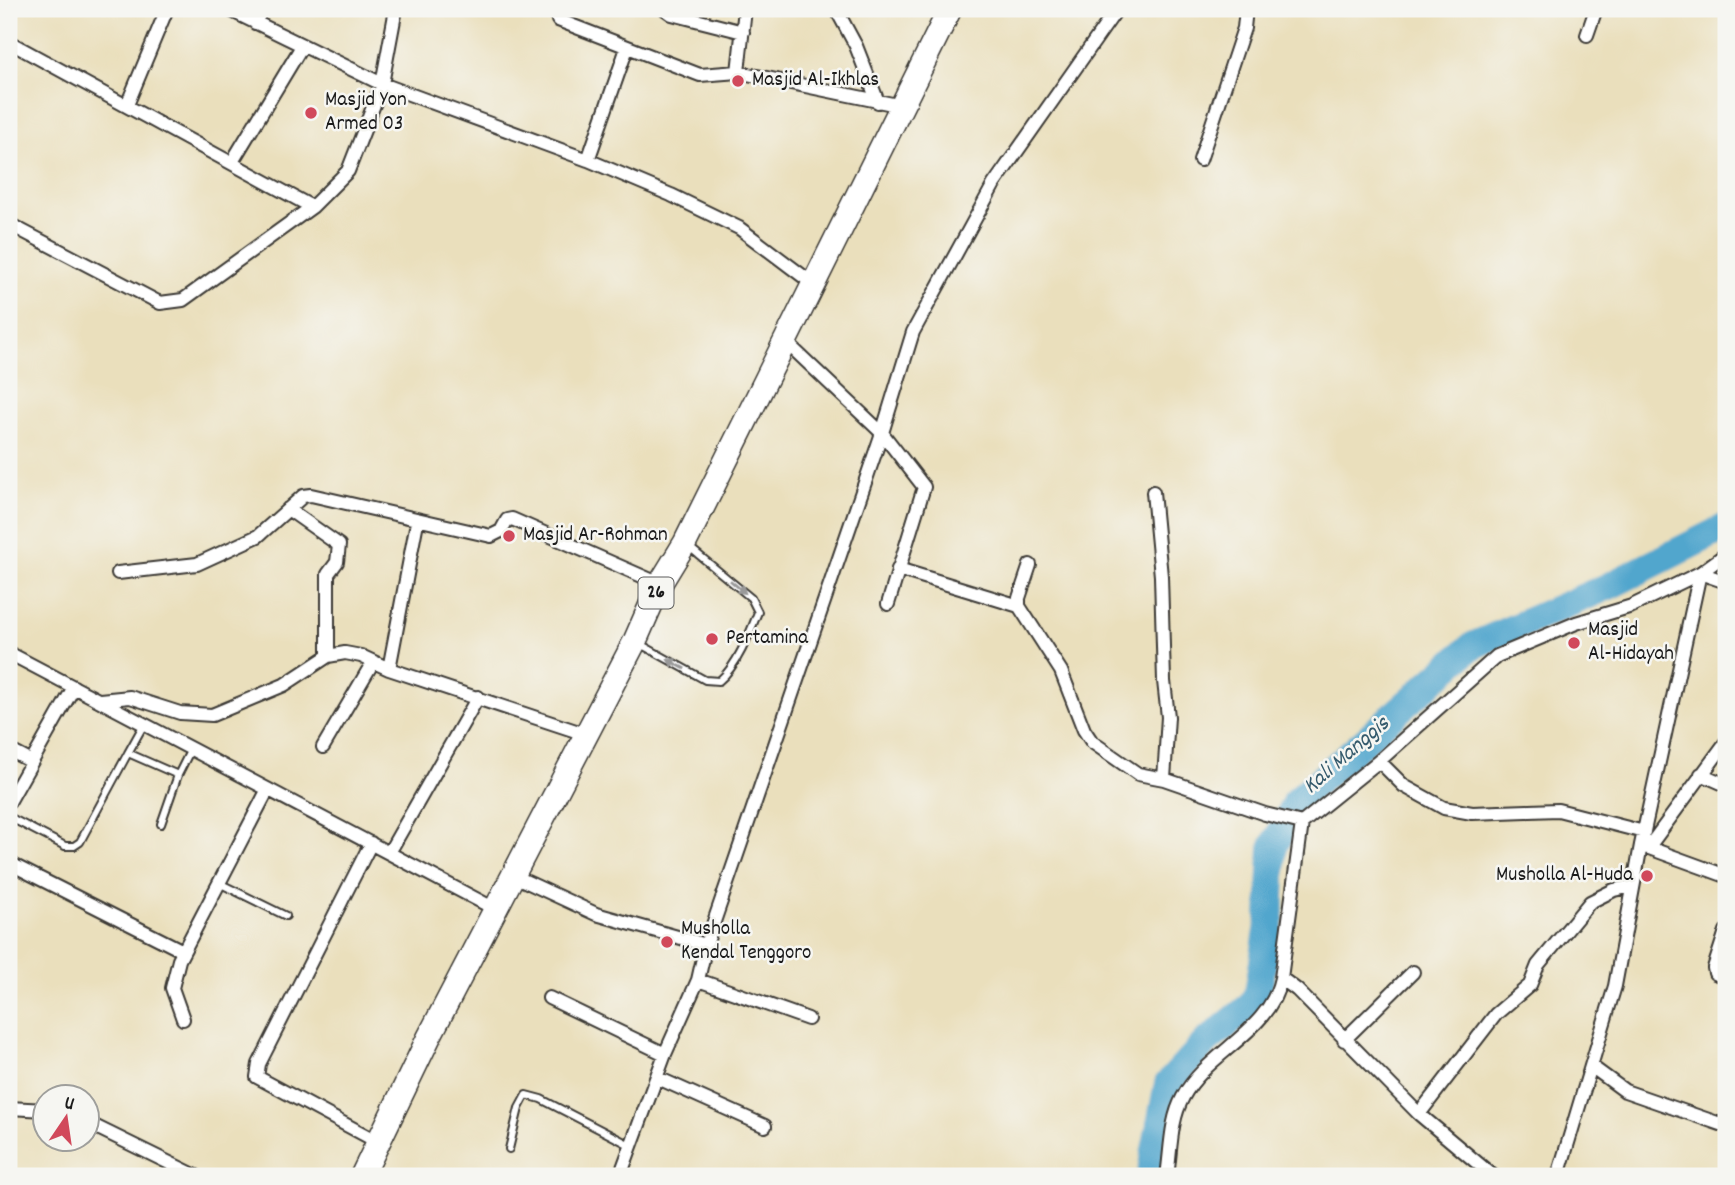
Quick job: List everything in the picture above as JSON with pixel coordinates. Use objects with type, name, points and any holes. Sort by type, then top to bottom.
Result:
[{"type":"highway","name":"26","points":[[362,1176],[495,909],[635,641],[660,584],[685,543],[950,9]]},
{"type":"street","points":[[127,105],[167,9]]},
{"type":"street","points":[[228,9],[382,84],[588,160],[739,228],[813,283]]},
{"type":"street","points":[[255,23],[262,9]]},
{"type":"street","points":[[9,224],[153,299],[172,303],[183,300],[312,207],[348,171],[382,84],[396,9]]},
{"type":"street","points":[[665,9],[672,14],[743,32]]},
{"type":"street","points":[[738,72],[745,9]]},
{"type":"street","points":[[836,9],[856,46],[878,102]]},
{"type":"street","points":[[620,1176],[665,1054],[698,980],[706,946],[882,433],[913,332],[994,184],[1117,9]]},
{"type":"street","points":[[1200,160],[1244,29],[1246,9]]},
{"type":"street","points":[[1587,35],[1596,9]]},
{"type":"street","points":[[558,20],[700,75],[738,72],[902,106]]},
{"type":"street","points":[[9,42],[312,207]]},
{"type":"street","points":[[232,162],[302,46]]},
{"type":"street","points":[[588,160],[626,48]]},
{"type":"street","points":[[786,342],[882,433],[924,487],[888,604]]},
{"type":"street","points":[[1153,492],[1161,576],[1164,681],[1168,717],[1164,779]]},
{"type":"street","points":[[118,573],[197,564],[258,536],[303,496],[311,495],[417,522],[491,536],[501,531],[507,520],[512,519],[660,584]]},
{"type":"street","points":[[288,509],[340,545],[337,562],[328,574],[328,656]]},
{"type":"street","points":[[389,669],[417,522]]},
{"type":"street","points":[[1167,1176],[1175,1118],[1183,1097],[1192,1084],[1254,1025],[1278,992],[1298,823],[1379,761],[1497,656],[1576,623],[1632,606],[1700,573],[1726,554]]},
{"type":"street","points":[[1030,565],[1019,606],[1061,671],[1084,730],[1092,742],[1138,774],[1164,779],[1298,823]]},
{"type":"street","points":[[898,569],[1019,606]]},
{"type":"street","points":[[1700,573],[1726,582]]},
{"type":"street","points":[[1558,1176],[1615,986],[1633,886],[1700,573]]},
{"type":"street","points":[[9,653],[100,700],[142,726],[390,851],[495,909]]},
{"type":"street","points":[[100,700],[130,697],[180,713],[212,715],[284,685],[328,656],[345,653],[585,734]]},
{"type":"street","points":[[324,747],[373,662]]},
{"type":"street","points":[[9,802],[74,687]]},
{"type":"street","points":[[390,851],[478,697]]},
{"type":"street","points":[[1644,842],[1726,743]]},
{"type":"street","points":[[9,750],[30,761]]},
{"type":"street","points":[[1379,761],[1404,786],[1444,808],[1472,813],[1558,810],[1726,876]]},
{"type":"street","points":[[1701,774],[1726,785]]},
{"type":"street","points":[[183,1019],[172,988],[183,951],[267,791]]},
{"type":"street","points":[[371,843],[259,1064],[257,1077],[378,1142]]},
{"type":"street","points":[[9,863],[183,951]]},
{"type":"street","points":[[514,876],[596,914],[706,946]]},
{"type":"street","points":[[1419,1114],[1496,1014],[1530,985],[1538,965],[1590,902],[1614,890],[1633,886]]},
{"type":"street","points":[[1726,931],[1714,968],[1715,973],[1726,978]]},
{"type":"street","points":[[1344,1040],[1413,972]]},
{"type":"street","points":[[1280,978],[1419,1114],[1493,1176]]},
{"type":"street","points":[[698,980],[808,1019]]},
{"type":"street","points":[[549,998],[665,1054]]},
{"type":"street","points":[[1591,1066],[1632,1094],[1726,1125]]},
{"type":"street","points":[[658,1077],[765,1126]]},
{"type":"street","points":[[9,1108],[32,1109]]},
{"type":"street","points":[[102,1131],[196,1176]]},
{"type":"lane","points":[[635,641],[705,680],[719,681],[728,674],[758,612],[751,598],[685,543]]},
{"type":"lane","points":[[9,817],[65,846],[74,846],[80,842],[142,726]]},
{"type":"lane","points":[[162,824],[178,775],[191,749]]},
{"type":"lane","points":[[128,752],[178,775]]},
{"type":"lane","points":[[220,884],[286,916]]},
{"type":"lane","points":[[509,1149],[519,1108],[526,1095],[541,1098],[632,1146]]},
{"type":"waterway","name":"Kali Manggis","points":[[1150,1176],[1168,1084],[1206,1042],[1250,1006],[1258,993],[1270,919],[1273,848],[1296,801],[1472,646],[1609,586],[1726,527]]},
{"type":"place","name":"Masjid Al-Ikhlas","points":[[738,81]]},
{"type":"place","name":"Masjid Yon Armed 03","points":[[311,113]]},
{"type":"place","name":"Masjid Ar-Rohman","points":[[509,536]]},
{"type":"place","name":"Pertamina","points":[[712,639]]},
{"type":"place","name":"Masjid Al-Hidayah","points":[[1574,643]]},
{"type":"place","name":"Musholla Al-Huda","points":[[1647,876]]},
{"type":"place","name":"Musholla Kendal Tenggoro","points":[[667,942]]}]
